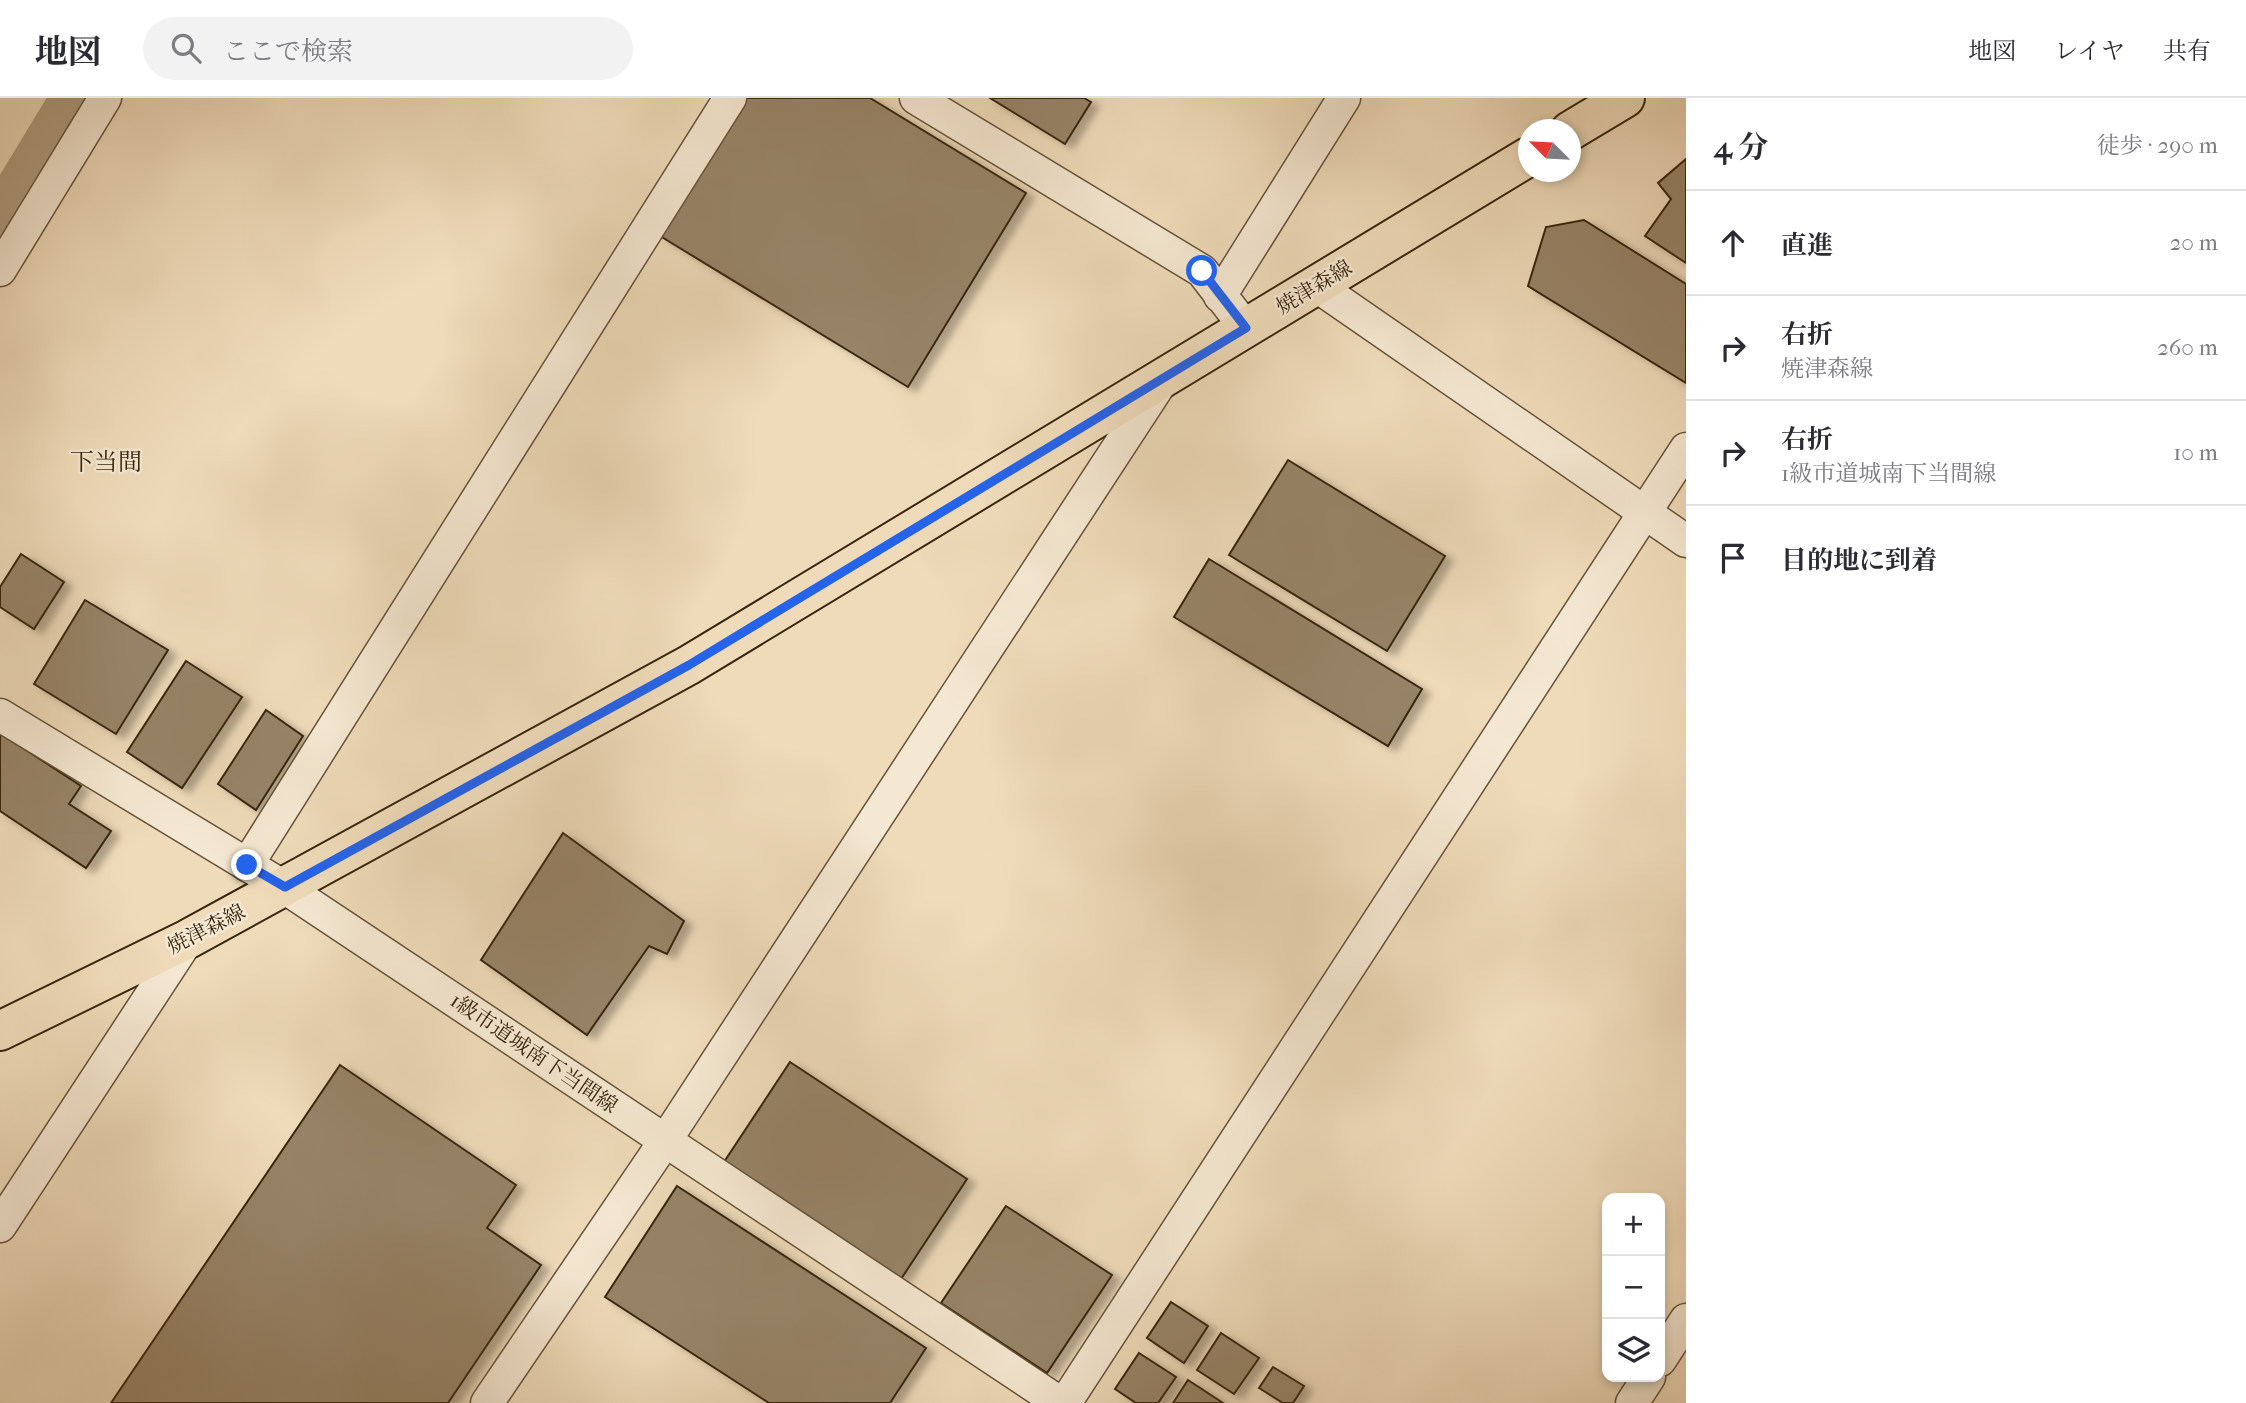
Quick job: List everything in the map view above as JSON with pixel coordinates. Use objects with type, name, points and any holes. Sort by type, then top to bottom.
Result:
[{"type":"main road","points":[[1581,124],[1625,98]]},
{"type":"main road","name":"焼津森線","points":[[0,1031],[188,939],[689,665],[1518,163]]},
{"type":"street","points":[[0,270],[104,98]]},
{"type":"street","points":[[247,865],[730,98]]},
{"type":"street","points":[[916,98],[1202,271],[1246,328]]},
{"type":"street","points":[[1220,296],[1344,98]]},
{"type":"street","points":[[1317,286],[1686,541]]},
{"type":"street","points":[[486,1403],[665,1141],[1164,378]]},
{"type":"street","points":[[1062,1403],[1686,449]]},
{"type":"street","name":"1級市道城南下当間線","points":[[0,715],[285,887],[1062,1403]]},
{"type":"street","points":[[0,1226],[188,939]]},
{"type":"street","points":[[1665,1352],[1686,1320]]},
{"type":"street","points":[[1632,1403],[1646,1382]]},
{"type":"building","points":[[745,98],[870,98],[1026,193],[908,387],[660,236]]},
{"type":"building","points":[[990,98],[1084,98],[1091,102],[1065,144]]},
{"type":"building","points":[[1686,159],[1686,263],[1645,236],[1671,199],[1658,183]]},
{"type":"building","points":[[1584,220],[1686,284],[1686,383],[1528,286],[1546,227]]},
{"type":"building","points":[[1288,460],[1445,556],[1387,651],[1229,555]]},
{"type":"building","points":[[21,554],[64,582],[34,629],[0,607],[0,587]]},
{"type":"building","points":[[1209,559],[1422,689],[1388,746],[1174,617]]},
{"type":"building","points":[[85,600],[168,650],[116,734],[34,684]]},
{"type":"building","points":[[186,661],[242,697],[182,788],[127,752]]},
{"type":"building","points":[[266,710],[303,736],[256,810],[218,784]]},
{"type":"building","points":[[0,733],[81,786],[69,804],[111,831],[86,868],[0,811]]},
{"type":"building","points":[[563,833],[684,921],[667,954],[649,946],[587,1035],[481,960]]},
{"type":"building","points":[[790,1062],[967,1179],[901,1279],[724,1162]]},
{"type":"building","points":[[340,1065],[516,1185],[487,1228],[541,1265],[448,1403],[111,1403]]},
{"type":"building","points":[[677,1186],[926,1348],[890,1403],[769,1403],[605,1297]]},
{"type":"building","points":[[1006,1206],[1112,1275],[1047,1373],[941,1303]]},
{"type":"building","points":[[1171,1302],[1208,1326],[1184,1363],[1147,1338]]},
{"type":"building","points":[[1221,1333],[1259,1358],[1234,1394],[1197,1370]]},
{"type":"building","points":[[1139,1353],[1176,1377],[1158,1403],[1136,1403],[1115,1389]]},
{"type":"building","points":[[1273,1367],[1304,1386],[1293,1403],[1283,1403],[1259,1388]]},
{"type":"building","points":[[1188,1380],[1223,1403],[1173,1403]]},
{"type":"waterway","points":[[0,225],[77,98]]},
{"type":"district","name":"下当間","points":[[106,462]]},
{"type":"route","points":[[247,865],[285,887],[689,665],[1246,328],[1202,271]]}]
